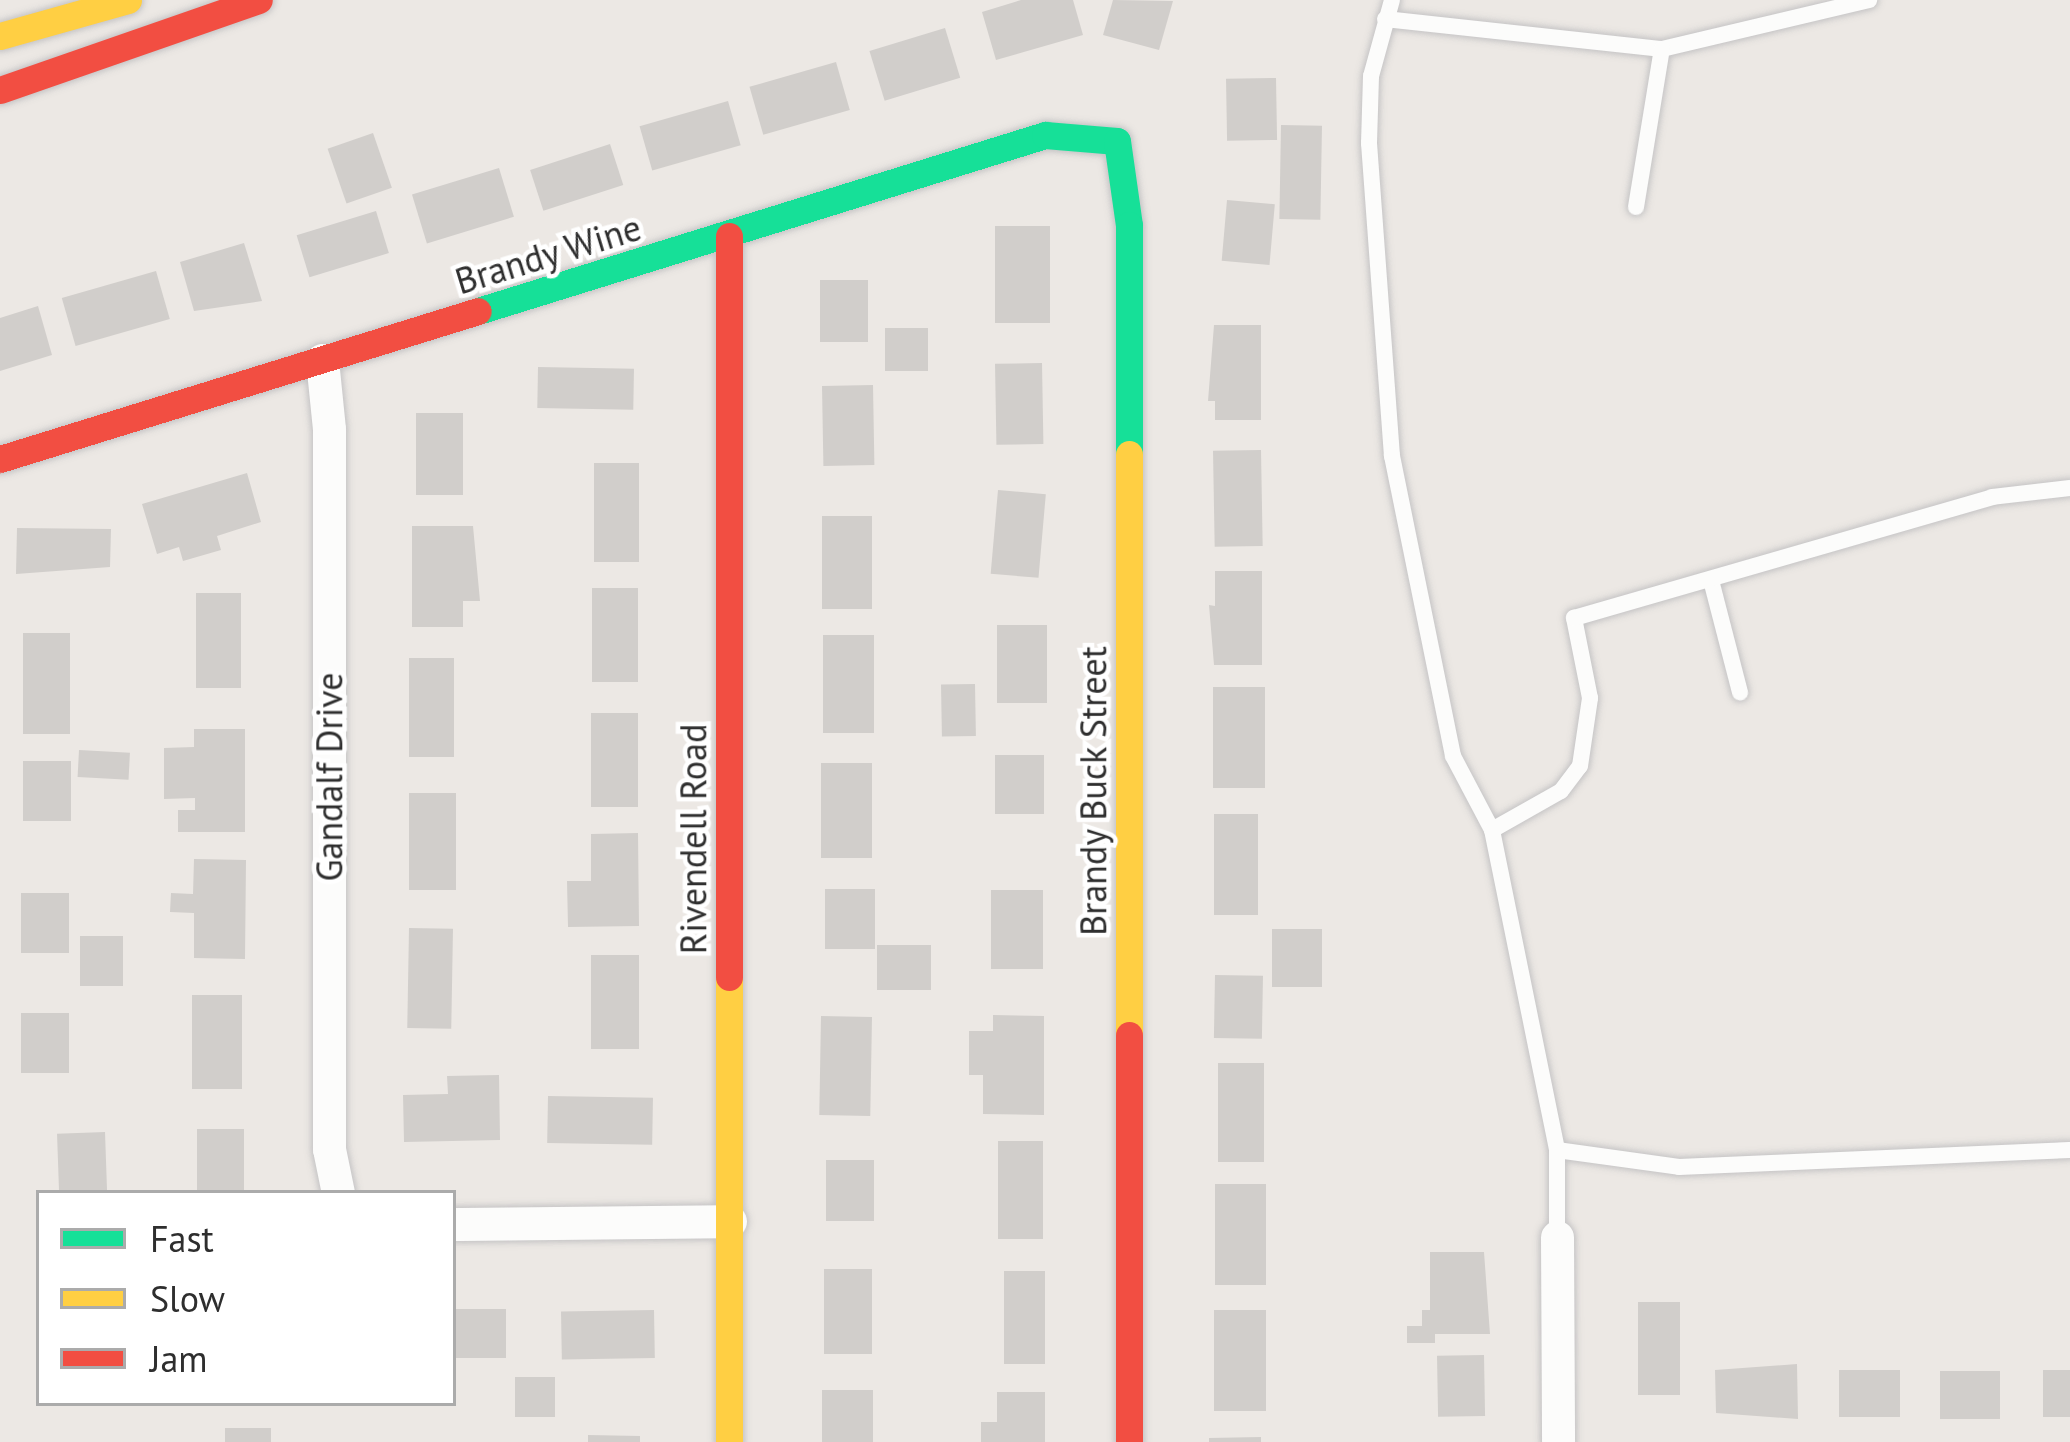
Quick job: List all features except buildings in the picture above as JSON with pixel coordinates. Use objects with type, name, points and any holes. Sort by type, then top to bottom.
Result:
[{"type":"main road","points":[[0,36],[128,0]]},
{"type":"main road","points":[[0,90],[259,0]]},
{"type":"main road","name":"Brandy Wine","points":[[0,459],[1045,135],[1117,141]]},
{"type":"main road","name":"Brandy Buck Street","points":[[1117,141],[1129,248],[1130,1442]]},
{"type":"main road","name":"Rivendell Road","points":[[729,236],[730,1442]]},
{"type":"street","name":"Gandalf Drive","points":[[322,361],[329,429],[329,1149],[337,1190]]},
{"type":"street","points":[[456,1224],[730,1221]]},
{"type":"street","points":[[1558,1237],[1558,1442]]},
{"type":"lane","points":[[1392,0],[1371,76],[1369,142],[1392,456],[1454,756],[1492,830],[1557,1150],[1558,1237]]},
{"type":"lane","points":[[1385,19],[1662,49],[1869,0]]},
{"type":"lane","points":[[1636,207],[1662,49]]},
{"type":"lane","points":[[1492,830],[1561,791],[1580,766],[1590,698],[1574,618],[1712,584],[1992,497],[2070,488]]},
{"type":"lane","points":[[1712,584],[1740,692]]},
{"type":"lane","points":[[1557,1150],[1679,1167],[2070,1150]]},
{"type":"traffic: fast","points":[[478,311],[1045,135],[1117,141],[1129,225],[1129,454]]},
{"type":"traffic: slow","points":[[0,36],[128,0]]},
{"type":"traffic: slow","points":[[1129,454],[1129,1035]]},
{"type":"traffic: slow","points":[[729,977],[729,1442]]},
{"type":"traffic: jam","points":[[0,90],[259,0]]},
{"type":"traffic: jam","points":[[729,236],[729,977]]},
{"type":"traffic: jam","points":[[0,459],[478,311]]},
{"type":"traffic: jam","points":[[1129,1035],[1129,1442]]}]
